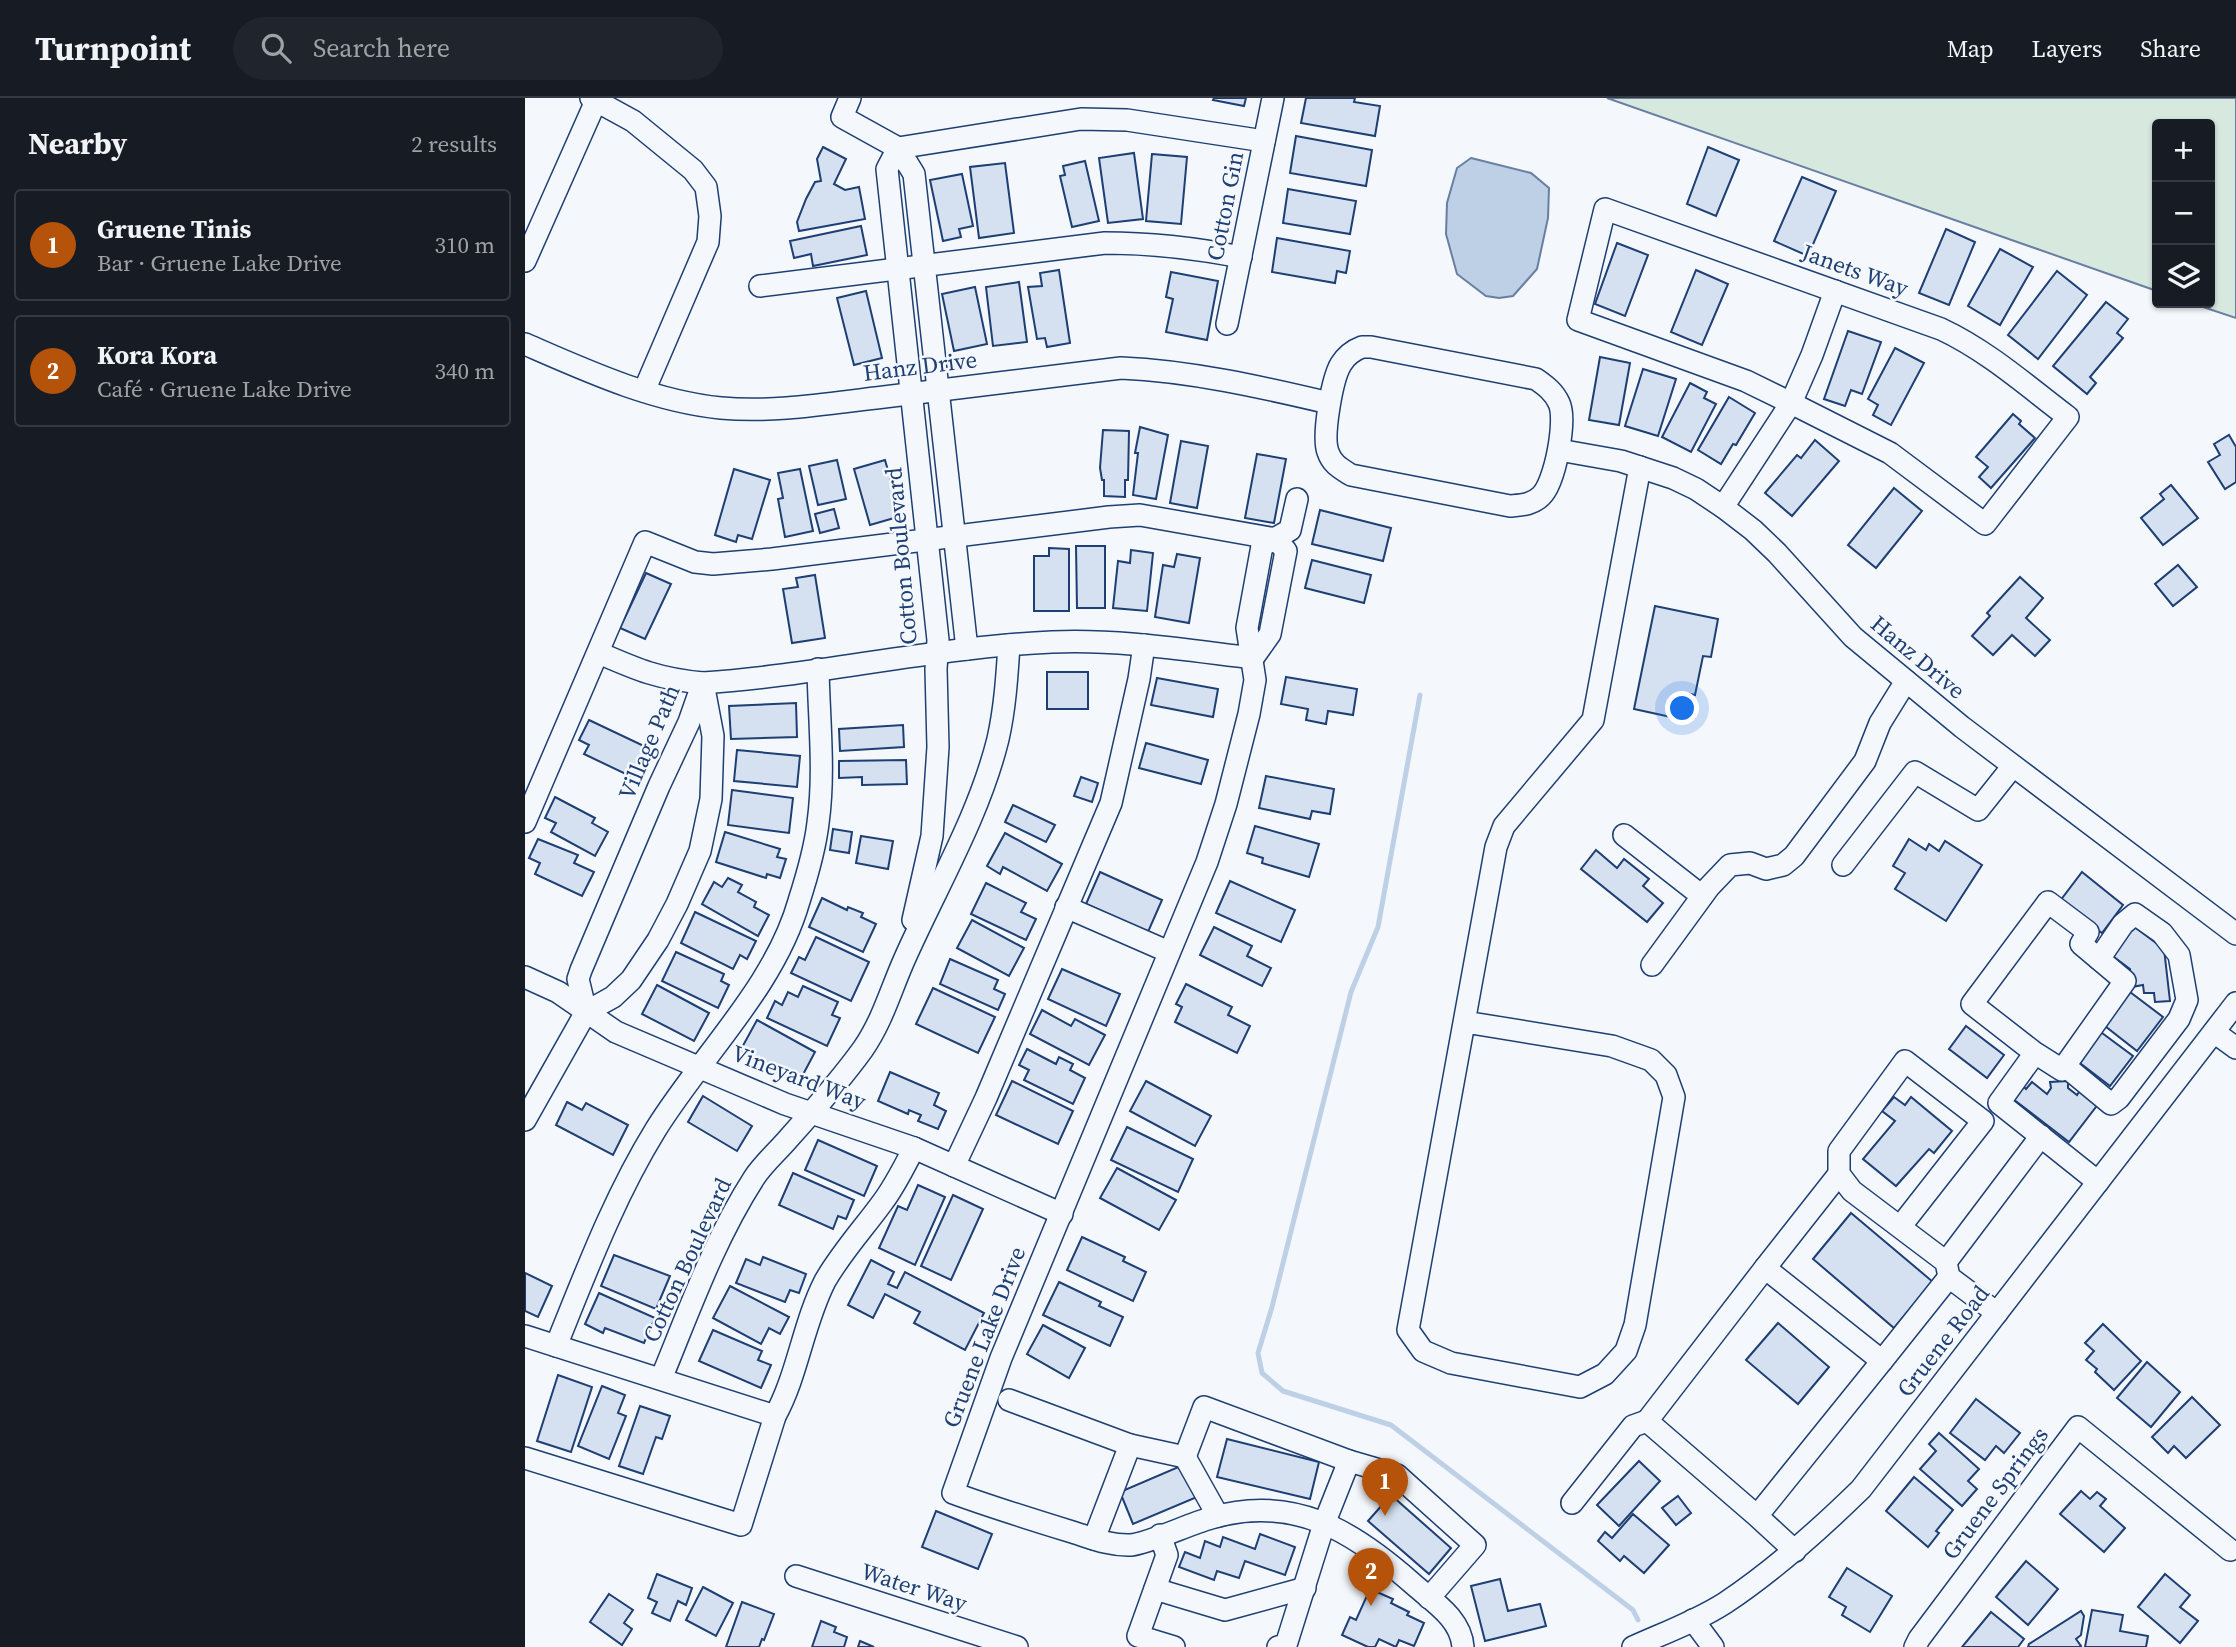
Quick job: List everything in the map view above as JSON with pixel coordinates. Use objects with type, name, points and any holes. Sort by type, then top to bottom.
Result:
[{"type":"street","points":[[850,98],[842,117],[898,148],[914,174],[967,649]]},
{"type":"street","name":"Cotton Gin","points":[[1227,324],[1273,98]]},
{"type":"street","points":[[525,261],[594,99],[632,121],[693,170],[706,187],[711,216],[708,242],[644,391]]},
{"type":"street","points":[[898,148],[1081,119],[1127,120],[1264,141]]},
{"type":"street","name":"Cotton Boulevard","points":[[898,148],[887,169],[938,640],[938,747],[932,836],[904,960]]},
{"type":"street","name":"Janets Way","points":[[1605,209],[1835,291],[1941,329],[1966,341],[2068,417],[1985,524],[1890,453],[1791,403],[1746,381],[1578,320],[1605,209]]},
{"type":"street","points":[[760,286],[1105,243],[1153,243],[1198,248],[1241,257]]},
{"type":"street","points":[[1723,507],[1791,403],[1835,291]]},
{"type":"street","name":"Hanz Drive","points":[[525,344],[596,375],[644,391],[722,408],[798,407],[1121,368],[1150,369],[1271,389],[1329,403]]},
{"type":"street","points":[[1371,346],[1537,379],[1552,391],[1561,405],[1559,450],[1554,469],[1541,496],[1525,505],[1510,506],[1351,475],[1335,465],[1328,454],[1326,446],[1329,403],[1342,361],[1362,347],[1371,346]]},
{"type":"street","name":"Hanz Drive","points":[[1559,450],[1621,461],[1674,478],[1723,507],[1777,553],[1853,637],[2013,766],[2236,934]]},
{"type":"street","points":[[1465,1022],[1612,1046],[1651,1060],[1666,1075],[1674,1097],[1635,1325],[1626,1351],[1605,1374],[1580,1387],[1451,1363],[1423,1351],[1408,1330],[1496,847],[1504,826],[1593,720],[1640,467]]},
{"type":"street","points":[[525,822],[645,542],[695,562],[713,564],[1140,515],[1276,538],[1290,530],[1297,499]]},
{"type":"street","points":[[599,653],[641,672],[669,680],[703,683],[967,649],[1095,641],[1253,658],[1270,634],[1286,551],[1276,538]]},
{"type":"street","name":"Cotton Boulevard","points":[[661,1379],[699,1284],[755,1176],[828,1096],[865,1046],[885,1010],[904,960],[978,798],[997,739],[1007,690],[1009,645]]},
{"type":"street","points":[[954,1166],[986,1098],[1111,803],[1144,645]]},
{"type":"street","name":"Gruene Lake Drive","points":[[1253,658],[1255,680],[1249,715],[1226,804],[1207,862],[1001,1358],[953,1493],[1015,1516],[1107,1543],[1132,1545],[1218,1516],[1251,1510],[1290,1512],[1343,1531],[1404,1576],[1455,1621],[1463,1647]]},
{"type":"street","points":[[556,1346],[629,1173],[699,1067],[725,1035],[756,988],[780,947],[799,904],[819,815],[821,783],[818,670]]},
{"type":"street","points":[[1652,965],[1702,896],[1730,865],[1750,863],[1766,869],[1783,865],[1794,856],[1865,761],[1880,723],[1906,681]]},
{"type":"street","name":"Village Path","points":[[586,1012],[577,979],[653,799],[689,722],[703,683]]},
{"type":"street","name":"Village Path","points":[[525,1120],[586,1012],[613,997],[631,980],[677,904],[700,851],[711,799],[713,736],[703,683]]},
{"type":"street","points":[[1843,865],[1915,772],[1978,810],[2013,766]]},
{"type":"street","points":[[1624,835],[1702,896]]},
{"type":"street","points":[[2048,902],[2088,932],[2081,944],[2099,959],[2125,981],[2062,1070],[2035,1053],[1972,1004],[2048,902]]},
{"type":"street","points":[[1066,907],[1169,952]]},
{"type":"street","points":[[2065,1066],[2111,1104],[2119,1098],[2179,1019],[2187,1000],[2179,955],[2162,933],[2135,914],[2123,924],[2099,959]]},
{"type":"street","name":"Vineyard Way","points":[[525,977],[558,992],[616,1032],[811,1113],[914,1148],[1062,1214]]},
{"type":"street","name":"Gruene Road","points":[[1633,1647],[1725,1603],[1795,1551],[1861,1489],[2236,1003]]},
{"type":"street","points":[[2214,1032],[2236,1048]]},
{"type":"street","points":[[2035,1053],[1999,1103],[2098,1182]]},
{"type":"street","points":[[1900,1227],[1983,1121],[1905,1061],[1839,1151],[1839,1174],[1852,1191],[1900,1227],[1997,1313]]},
{"type":"street","points":[[1757,1516],[1882,1361],[2041,1136]]},
{"type":"street","points":[[525,1458],[741,1525],[775,1416],[783,1400],[815,1304],[838,1260],[883,1202],[914,1148]]},
{"type":"street","points":[[1572,1503],[1633,1426],[1647,1421],[1839,1174]]},
{"type":"street","points":[[1765,1268],[1882,1361]]},
{"type":"street","points":[[525,1336],[775,1416]]},
{"type":"street","points":[[1009,1400],[1130,1444],[1185,1457],[1218,1516]]},
{"type":"street","points":[[1185,1457],[1204,1407],[1349,1461],[1397,1475],[1475,1545],[1429,1598]]},
{"type":"street","points":[[1647,1421],[1795,1551]]},
{"type":"street","name":"Gruene Springs","points":[[1915,1647],[1985,1548],[2078,1427],[2230,1550]]},
{"type":"street","points":[[1094,1539],[1130,1444]]},
{"type":"street","points":[[1278,1647],[1286,1645],[1324,1524],[1349,1461]]},
{"type":"street","points":[[1160,1535],[1167,1555],[1138,1636],[1174,1647]]},
{"type":"street","name":"Water Way","points":[[796,1576],[1017,1647]]},
{"type":"street","points":[[1155,1589],[1225,1611],[1305,1588]]},
{"type":"street","points":[[1693,1620],[1713,1647]]},
{"type":"shaded area","points":[[1607,98],[2236,98],[2236,318],[2206,308],[2215,308],[2215,119],[2152,119],[2152,289]]},
{"type":"water","points":[[1471,158],[1531,173],[1549,188],[1548,218],[1537,269],[1513,296],[1486,296],[1457,274],[1446,234],[1447,203],[1457,168]]},
{"type":"building","points":[[1246,98],[1244,106],[1213,100]]},
{"type":"building","points":[[1306,98],[1355,98],[1354,102],[1380,106],[1375,136],[1301,123]]},
{"type":"building","points":[[1296,136],[1372,150],[1366,186],[1290,173]]},
{"type":"building","points":[[823,147],[846,159],[834,184],[845,190],[859,187],[865,219],[799,231],[797,222],[806,199],[815,182],[821,181],[817,159]]},
{"type":"building","points":[[1708,147],[1739,160],[1716,216],[1687,204]]},
{"type":"building","points":[[1134,153],[1143,219],[1108,223],[1099,158]]},
{"type":"building","points":[[1152,154],[1187,157],[1181,224],[1146,221]]},
{"type":"building","points":[[1085,161],[1099,221],[1072,227],[1060,176],[1065,175],[1063,166]]},
{"type":"building","points":[[1005,163],[1014,233],[979,238],[970,167]]},
{"type":"building","points":[[962,174],[973,226],[959,229],[961,237],[943,241],[930,180]]},
{"type":"building","points":[[1802,177],[1836,191],[1808,256],[1774,241]]},
{"type":"building","points":[[1288,189],[1356,201],[1350,234],[1283,223]]},
{"type":"building","points":[[861,226],[867,255],[813,266],[811,254],[794,258],[790,241]]},
{"type":"building","points":[[1946,229],[1975,242],[1949,305],[1919,293]]},
{"type":"building","points":[[1277,238],[1350,251],[1346,273],[1337,271],[1335,283],[1272,272]]},
{"type":"building","points":[[1617,243],[1648,255],[1625,316],[1595,304]]},
{"type":"building","points":[[2000,249],[2033,267],[2000,325],[1968,306]]},
{"type":"building","points":[[1059,270],[1070,343],[1047,347],[1045,338],[1037,339],[1028,287],[1042,286],[1040,273]]},
{"type":"building","points":[[1696,270],[1728,284],[1702,345],[1671,332]]},
{"type":"building","points":[[2057,271],[2087,295],[2038,359],[2008,335]]},
{"type":"building","points":[[1171,272],[1218,281],[1207,340],[1166,332],[1173,299],[1166,297]]},
{"type":"building","points":[[1019,282],[1027,342],[993,346],[986,287]]},
{"type":"building","points":[[975,287],[987,344],[954,351],[942,294]]},
{"type":"building","points":[[866,291],[882,358],[854,365],[837,298]]},
{"type":"building","points":[[2106,302],[2128,319],[2117,333],[2123,338],[2090,377],[2096,383],[2087,394],[2053,366]]},
{"type":"building","points":[[1848,331],[1881,342],[1862,394],[1851,390],[1845,406],[1824,399]]},
{"type":"building","points":[[1895,348],[1924,363],[1891,425],[1873,415],[1878,405],[1868,399]]},
{"type":"building","points":[[1600,357],[1630,363],[1619,425],[1589,420]]},
{"type":"building","points":[[1643,369],[1676,379],[1658,436],[1625,426]]},
{"type":"building","points":[[1690,383],[1707,392],[1704,398],[1716,404],[1691,452],[1662,437]]},
{"type":"building","points":[[1729,397],[1755,413],[1721,464],[1698,450]]},
{"type":"building","points":[[2013,414],[2021,421],[2019,424],[2035,438],[1991,488],[1979,477],[1988,467],[1976,457]]},
{"type":"building","points":[[1140,427],[1168,435],[1156,499],[1133,495],[1138,453],[1135,453]]},
{"type":"building","points":[[1103,430],[1129,431],[1125,497],[1104,496],[1104,480],[1100,468]]},
{"type":"building","points":[[2229,435],[2236,447],[2236,482],[2225,489],[2208,462],[2220,455],[2214,444]]},
{"type":"building","points":[[1815,440],[1839,461],[1792,516],[1765,493],[1797,455],[1801,458]]},
{"type":"building","points":[[1181,441],[1208,446],[1197,508],[1170,503]]},
{"type":"building","points":[[1257,454],[1286,459],[1274,523],[1245,518]]},
{"type":"building","points":[[837,460],[846,499],[818,505],[809,466]]},
{"type":"building","points":[[885,460],[901,516],[870,525],[854,469]]},
{"type":"building","points":[[734,469],[770,480],[752,539],[738,535],[736,542],[715,535]]},
{"type":"building","points":[[800,469],[813,531],[785,537],[778,499],[783,498],[778,473]]},
{"type":"building","points":[[2171,485],[2198,518],[2163,545],[2141,518],[2164,499],[2160,494]]},
{"type":"building","points":[[1894,488],[1922,511],[1876,568],[1848,545]]},
{"type":"building","points":[[834,509],[839,528],[820,533],[815,514]]},
{"type":"building","points":[[1320,510],[1391,528],[1383,561],[1312,544]]},
{"type":"building","points":[[1076,546],[1105,546],[1105,608],[1077,608]]},
{"type":"building","points":[[1049,548],[1069,549],[1069,611],[1034,611],[1034,556],[1049,556]]},
{"type":"building","points":[[1131,550],[1153,553],[1147,611],[1113,608],[1118,561],[1130,563]]},
{"type":"building","points":[[1177,554],[1200,558],[1189,623],[1155,617],[1163,565],[1174,567]]},
{"type":"building","points":[[1312,560],[1371,575],[1364,603],[1305,588]]},
{"type":"building","points":[[2178,565],[2197,587],[2173,606],[2155,584]]},
{"type":"building","points":[[646,573],[671,584],[645,639],[620,628]]},
{"type":"building","points":[[815,575],[825,638],[792,643],[783,589],[798,587],[796,578]]},
{"type":"building","points":[[2020,577],[2043,598],[2026,618],[2050,640],[2035,656],[2012,635],[1993,655],[1972,636],[1990,616],[1987,613]]},
{"type":"building","points":[[1655,606],[1718,619],[1711,657],[1703,656],[1695,695],[1685,693],[1680,719],[1634,709]]},
{"type":"building","points":[[1047,672],[1088,672],[1088,709],[1047,709]]},
{"type":"building","points":[[1286,677],[1357,689],[1353,715],[1328,711],[1326,724],[1306,720],[1308,709],[1281,704]]},
{"type":"building","points":[[1157,678],[1218,689],[1213,717],[1151,705]]},
{"type":"building","points":[[796,703],[797,737],[731,739],[729,706]]},
{"type":"building","points":[[589,720],[646,747],[632,777],[584,754],[589,745],[579,740]]},
{"type":"building","points":[[903,725],[904,747],[840,751],[839,729]]},
{"type":"building","points":[[1146,743],[1208,760],[1201,784],[1139,768]]},
{"type":"building","points":[[737,750],[800,756],[797,787],[734,781]]},
{"type":"building","points":[[906,760],[907,784],[862,785],[862,777],[839,778],[839,761]]},
{"type":"building","points":[[1266,776],[1334,789],[1330,814],[1312,811],[1310,819],[1259,808]]},
{"type":"building","points":[[1081,777],[1098,783],[1092,802],[1074,796]]},
{"type":"building","points":[[732,790],[793,798],[789,833],[728,825]]},
{"type":"building","points":[[555,797],[595,818],[592,823],[608,832],[595,856],[551,832],[556,823],[545,818]]},
{"type":"building","points":[[1013,805],[1055,825],[1046,842],[1005,822]]},
{"type":"building","points":[[1255,826],[1319,844],[1309,877],[1262,863],[1263,858],[1247,853]]},
{"type":"building","points":[[833,829],[852,832],[849,853],[830,850]]},
{"type":"building","points":[[725,832],[780,849],[777,857],[786,859],[780,878],[767,874],[766,878],[716,862]]},
{"type":"building","points":[[1005,833],[1062,864],[1047,891],[1003,867],[1000,874],[987,866]]},
{"type":"building","points":[[861,836],[893,841],[888,869],[856,863]]},
{"type":"building","points":[[538,839],[578,855],[574,863],[594,872],[582,896],[535,874],[540,863],[529,858]]},
{"type":"building","points":[[1909,839],[1926,850],[1929,844],[1939,851],[1945,841],[1982,865],[1946,921],[1895,889],[1905,873],[1893,866]]},
{"type":"building","points":[[1596,850],[1617,868],[1624,859],[1649,879],[1643,886],[1663,903],[1647,922],[1581,869]]},
{"type":"building","points":[[1100,872],[1162,900],[1148,932],[1086,904]]},
{"type":"building","points":[[2082,872],[2123,905],[2102,933],[2060,901]]},
{"type":"building","points":[[728,878],[742,885],[738,892],[756,902],[754,907],[769,915],[758,936],[702,904],[714,882],[722,887]]},
{"type":"building","points":[[1230,881],[1295,910],[1281,942],[1216,913]]},
{"type":"building","points":[[986,883],[1026,903],[1021,912],[1036,919],[1026,940],[971,914]]},
{"type":"building","points":[[822,898],[847,910],[848,907],[863,913],[861,917],[876,924],[863,952],[809,927]]},
{"type":"building","points":[[695,912],[756,941],[747,959],[740,955],[733,969],[681,943]]},
{"type":"building","points":[[972,920],[1024,948],[1009,976],[957,948]]},
{"type":"building","points":[[2132,925],[2164,949],[2170,1001],[2155,1002],[2154,993],[2144,993],[2143,985],[2132,987],[2130,969],[2110,954]]},
{"type":"building","points":[[1214,927],[1252,946],[1247,956],[1271,968],[1262,986],[1200,955]]},
{"type":"building","points":[[816,937],[869,962],[851,1001],[791,973],[799,957],[805,960]]},
{"type":"building","points":[[676,952],[724,974],[721,981],[729,985],[718,1008],[662,981]]},
{"type":"building","points":[[950,959],[998,980],[994,989],[1005,994],[998,1010],[940,984]]},
{"type":"building","points":[[1062,969],[1120,994],[1106,1026],[1048,999]]},
{"type":"building","points":[[1186,984],[1232,1007],[1228,1015],[1250,1026],[1237,1053],[1175,1022],[1182,1007],[1176,1004]]},
{"type":"building","points":[[657,985],[709,1013],[694,1041],[642,1014]]},
{"type":"building","points":[[803,986],[838,1002],[832,1015],[840,1018],[827,1046],[767,1018],[775,1001],[782,1005],[788,992],[798,997]]},
{"type":"building","points":[[933,988],[995,1017],[978,1053],[916,1024]]},
{"type":"building","points":[[2130,992],[2163,1017],[2137,1051],[2105,1026]]},
{"type":"building","points":[[1042,1010],[1071,1026],[1075,1019],[1105,1035],[1089,1065],[1030,1034]]},
{"type":"building","points":[[757,1020],[815,1052],[798,1084],[740,1051]]},
{"type":"building","points":[[1966,1026],[2004,1055],[1987,1078],[1949,1049]]},
{"type":"building","points":[[2098,1030],[2133,1056],[2110,1086],[2076,1060]]},
{"type":"building","points":[[1027,1049],[1056,1064],[1059,1057],[1073,1064],[1070,1070],[1085,1078],[1073,1104],[1024,1080],[1029,1070],[1019,1065]]},
{"type":"building","points":[[890,1072],[939,1093],[934,1105],[946,1111],[938,1129],[918,1121],[921,1115],[909,1110],[908,1114],[878,1101]]},
{"type":"building","points":[[1012,1081],[1073,1111],[1058,1144],[996,1115]]},
{"type":"building","points":[[1146,1081],[1211,1116],[1195,1146],[1130,1111]]},
{"type":"building","points":[[2068,1081],[2068,1088],[2077,1095],[2081,1089],[2099,1103],[2069,1142],[2013,1099],[2023,1086],[2026,1089],[2032,1082],[2047,1094],[2051,1088],[2050,1082]]},
{"type":"building","points":[[703,1096],[752,1126],[737,1151],[688,1122]]},
{"type":"building","points":[[1894,1097],[1905,1105],[1911,1097],[1952,1131],[1934,1153],[1929,1149],[1896,1186],[1863,1159],[1895,1121],[1882,1111]]},
{"type":"building","points":[[567,1102],[582,1110],[586,1103],[628,1125],[613,1155],[556,1125]]},
{"type":"building","points":[[1127,1127],[1193,1159],[1178,1192],[1111,1160]]},
{"type":"building","points":[[818,1140],[877,1166],[864,1196],[805,1170]]},
{"type":"building","points":[[1117,1168],[1176,1200],[1159,1230],[1100,1198]]},
{"type":"building","points":[[793,1173],[854,1200],[846,1219],[838,1216],[833,1229],[779,1205]]},
{"type":"building","points":[[918,1185],[945,1197],[915,1265],[879,1248],[898,1206],[907,1210]]},
{"type":"building","points":[[953,1195],[983,1209],[951,1280],[921,1266]]},
{"type":"building","points":[[1851,1213],[1933,1282],[1894,1328],[1813,1259]]},
{"type":"building","points":[[1082,1237],[1125,1257],[1123,1261],[1146,1272],[1133,1301],[1067,1270]]},
{"type":"building","points":[[614,1255],[670,1276],[656,1309],[601,1286]]},
{"type":"building","points":[[763,1257],[806,1274],[799,1293],[790,1290],[785,1302],[736,1283],[746,1259],[760,1265]]},
{"type":"building","points":[[871,1260],[894,1272],[888,1284],[897,1288],[905,1272],[984,1313],[965,1350],[914,1323],[920,1312],[885,1294],[873,1318],[848,1305]]},
{"type":"building","points":[[525,1273],[552,1286],[538,1317],[525,1311]]},
{"type":"building","points":[[1059,1282],[1101,1302],[1099,1306],[1123,1317],[1110,1346],[1043,1315]]},
{"type":"building","points":[[730,1286],[789,1317],[780,1334],[769,1328],[761,1344],[713,1318]]},
{"type":"building","points":[[599,1293],[655,1318],[644,1343],[605,1328],[603,1333],[585,1324]]},
{"type":"building","points":[[1778,1323],[1829,1367],[1798,1404],[1746,1360]]},
{"type":"building","points":[[2103,1324],[2141,1361],[2114,1390],[2086,1360],[2094,1351],[2085,1343]]},
{"type":"building","points":[[1043,1325],[1085,1348],[1069,1378],[1027,1354]]},
{"type":"building","points":[[713,1330],[762,1351],[758,1360],[771,1365],[761,1388],[699,1361]]},
{"type":"building","points":[[2147,1362],[2180,1392],[2151,1427],[2117,1398]]},
{"type":"building","points":[[558,1375],[592,1387],[571,1452],[537,1441]]},
{"type":"building","points":[[602,1386],[625,1395],[618,1413],[626,1416],[609,1459],[578,1446]]},
{"type":"building","points":[[2192,1397],[2220,1425],[2186,1458],[2174,1446],[2168,1453],[2152,1437]]},
{"type":"building","points":[[1976,1399],[2020,1433],[2004,1453],[1996,1446],[1985,1460],[1950,1433]]},
{"type":"building","points":[[640,1406],[670,1416],[662,1439],[656,1437],[643,1474],[619,1466]]},
{"type":"building","points":[[1939,1433],[1979,1469],[1968,1481],[1977,1489],[1962,1506],[1920,1469],[1936,1451],[1929,1444]]},
{"type":"building","points":[[1227,1439],[1319,1462],[1310,1499],[1217,1477]]},
{"type":"building","points":[[1639,1461],[1660,1481],[1619,1526],[1597,1505]]},
{"type":"building","points":[[1183,1465],[1197,1497],[1133,1524],[1120,1492]]},
{"type":"building","points":[[1914,1477],[1953,1510],[1936,1531],[1939,1533],[1928,1547],[1886,1511]]},
{"type":"building","points":[[2081,1491],[2090,1499],[2097,1492],[2106,1499],[2100,1506],[2125,1528],[2104,1552],[2060,1514]]},
{"type":"building","points":[[1391,1495],[1451,1548],[1429,1574],[1368,1521]]},
{"type":"building","points":[[1678,1496],[1691,1513],[1676,1525],[1662,1508]]},
{"type":"building","points":[[936,1511],[992,1534],[978,1569],[922,1547]]},
{"type":"building","points":[[1633,1514],[1669,1545],[1644,1573],[1624,1556],[1620,1561],[1598,1541],[1605,1532],[1612,1538]]},
{"type":"building","points":[[1260,1534],[1295,1547],[1285,1575],[1245,1561],[1239,1578],[1217,1571],[1214,1580],[1179,1567],[1185,1552],[1200,1558],[1205,1541],[1220,1547],[1223,1537],[1255,1549]]},
{"type":"building","points":[[2026,1561],[2058,1589],[2028,1625],[1996,1597]]},
{"type":"building","points":[[1847,1568],[1892,1596],[1870,1632],[1842,1615],[1846,1607],[1829,1597]]},
{"type":"building","points":[[657,1574],[692,1588],[686,1605],[678,1601],[670,1621],[652,1613],[657,1602],[648,1598]]},
{"type":"building","points":[[2165,1574],[2190,1595],[2180,1607],[2198,1621],[2180,1643],[2138,1607]]},
{"type":"building","points":[[1500,1579],[1508,1611],[1540,1604],[1546,1626],[1485,1641],[1471,1586]]},
{"type":"building","points":[[703,1587],[733,1603],[716,1636],[686,1620]]},
{"type":"building","points":[[1370,1589],[1393,1599],[1391,1603],[1424,1623],[1414,1646],[1399,1640],[1396,1647],[1379,1639],[1375,1647],[1368,1647],[1342,1635],[1350,1617],[1356,1620]]},
{"type":"building","points":[[609,1594],[633,1610],[624,1623],[632,1629],[622,1645],[590,1622]]},
{"type":"building","points":[[742,1602],[774,1614],[759,1647],[726,1647]]},
{"type":"building","points":[[2092,1610],[2123,1615],[2120,1631],[2148,1636],[2146,1647],[2085,1647]]},
{"type":"building","points":[[2081,1611],[2084,1616],[2081,1635],[2076,1639],[2081,1646],[2028,1647],[2029,1644]]},
{"type":"building","points":[[1991,1612],[2024,1639],[2018,1647],[1962,1647]]},
{"type":"building","points":[[821,1621],[836,1627],[834,1632],[847,1637],[844,1647],[812,1647]]},
{"type":"building","points":[[860,1641],[874,1647],[858,1647]]},
{"type":"waterway","points":[[1420,695],[1378,927],[1351,992],[1258,1353],[1262,1373],[1283,1391],[1391,1425],[1633,1610],[1638,1620]]},
{"type":"place","name":"Gruene Tinis","points":[[1385,1516]]},
{"type":"place","name":"Kora Kora","points":[[1371,1606]]}]
